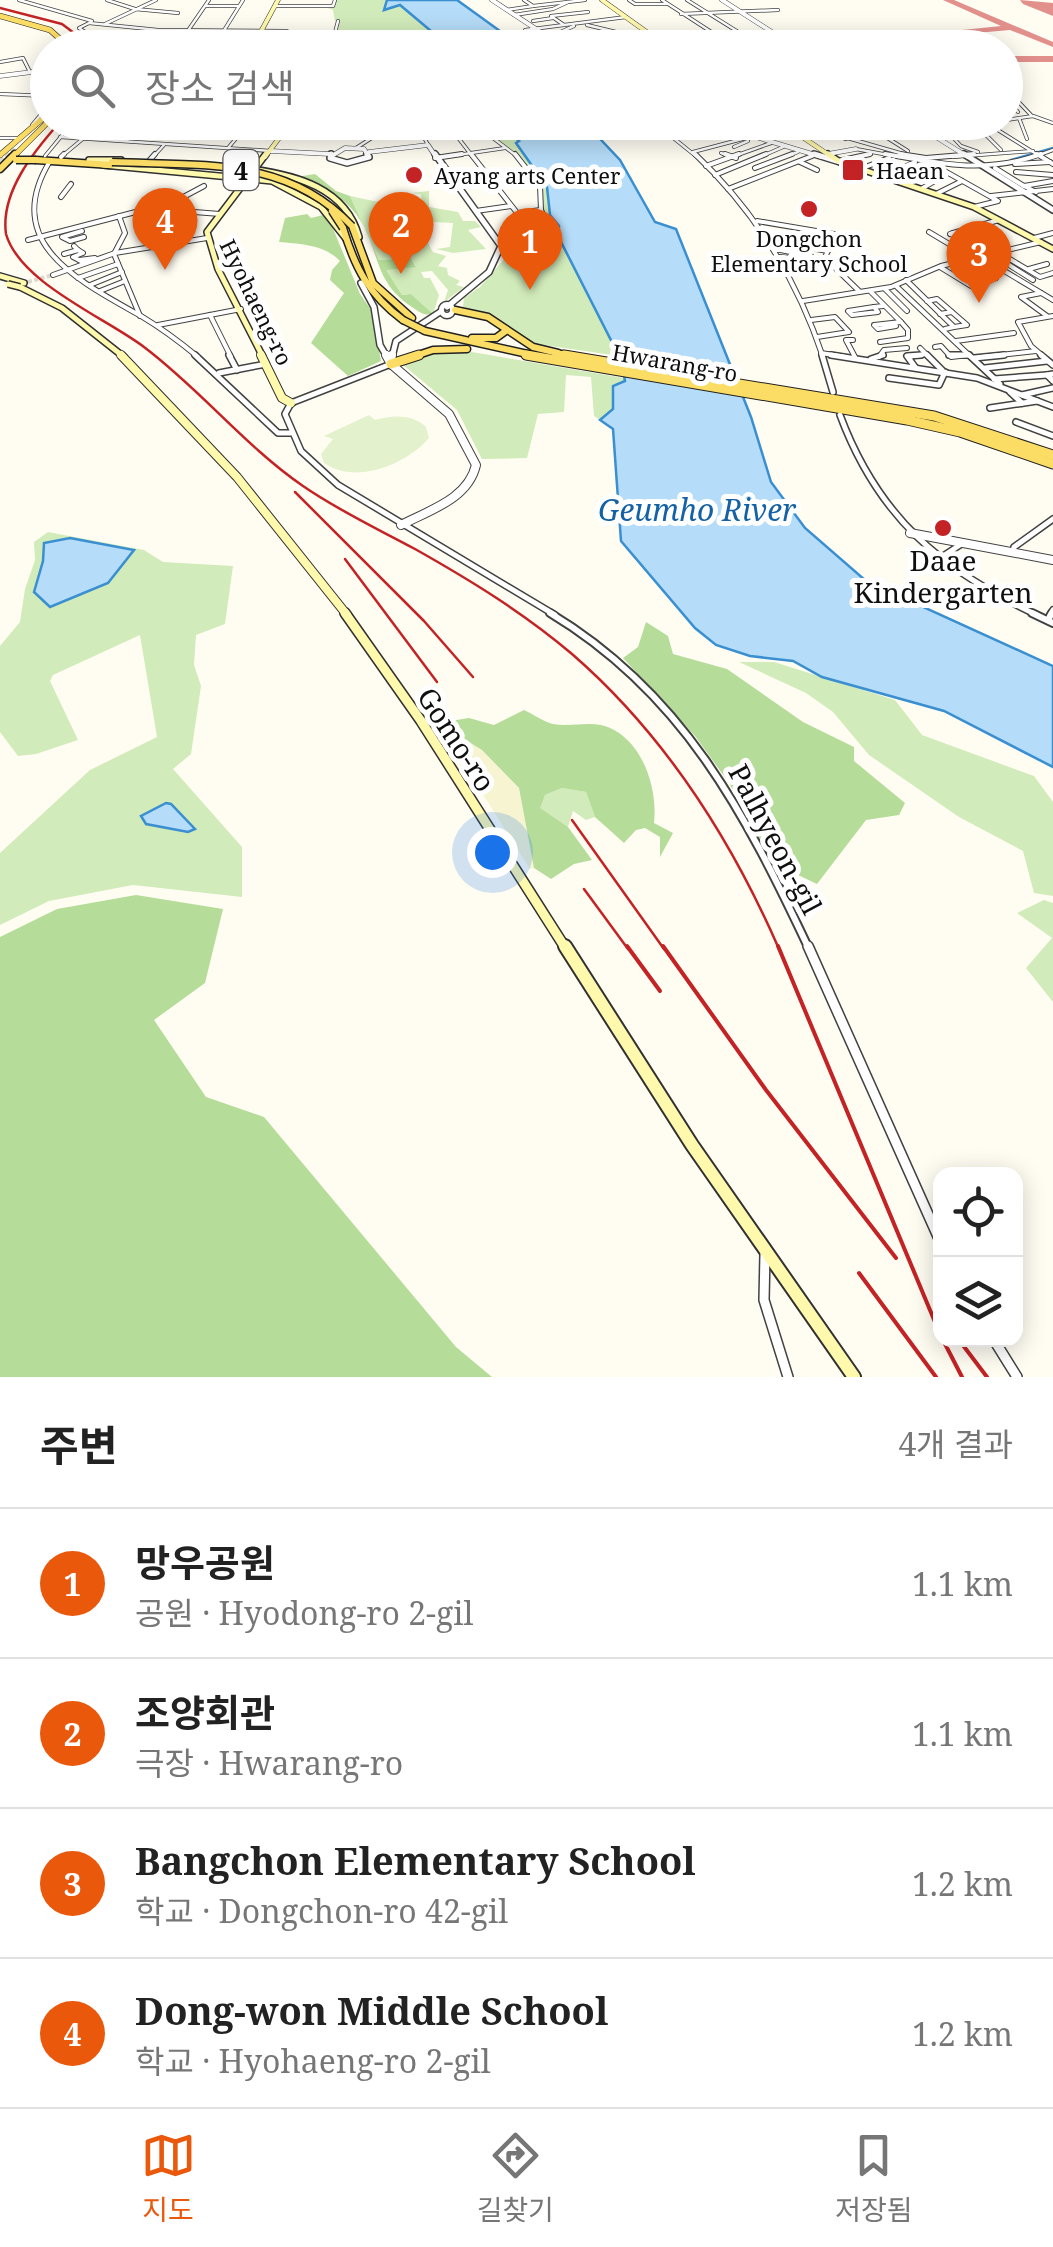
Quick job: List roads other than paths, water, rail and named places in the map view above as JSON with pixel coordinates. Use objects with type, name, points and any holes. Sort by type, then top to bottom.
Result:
[{"type":"main road","points":[[602,0],[644,30]]},
{"type":"main road","points":[[262,30],[277,3]]},
{"type":"main road","points":[[0,17],[35,30]]},
{"type":"main road","points":[[0,156],[30,127]]},
{"type":"main road","points":[[0,169],[30,138]]},
{"type":"main road","points":[[256,169],[279,140]]},
{"type":"main road","points":[[806,140],[839,162],[974,207],[1053,249]]},
{"type":"main road","points":[[0,156],[280,173],[325,191],[344,205],[358,225],[359,237]]},
{"type":"main road","points":[[47,158],[272,181],[321,207],[346,240]]},
{"type":"main road","points":[[89,160],[280,180],[327,205],[348,227]]},
{"type":"main road","points":[[100,164],[112,163]]},
{"type":"main road","name":"Hyohaeng-ro","points":[[256,169],[210,226],[208,238],[213,258],[269,364],[282,398],[291,403]]},
{"type":"main road","name":"Hwarang-ro","points":[[348,227],[359,237],[372,284],[407,319]]},
{"type":"main road","name":"Hwarang-ro","points":[[348,227],[346,240],[361,282],[380,304],[427,327],[511,352],[934,416],[1053,455]]},
{"type":"main road","points":[[2,283],[25,284]]},
{"type":"main road","name":"Gomo-ro","points":[[2,283],[25,284],[117,349],[203,437],[336,598],[716,1186],[854,1377]]},
{"type":"main road","points":[[449,309],[488,316],[533,347],[562,354]]},
{"type":"main road","name":"Hwarang-ro","points":[[427,327],[613,365]]},
{"type":"main road","points":[[462,336],[496,338],[507,330]]},
{"type":"main road","points":[[391,364],[443,348],[511,352]]},
{"type":"main road","name":"Hwarang-ro","points":[[818,400],[960,432],[1053,464]]},
{"type":"street","points":[[20,0],[92,21],[89,23]]},
{"type":"street","points":[[106,0],[134,9],[178,14],[158,30]]},
{"type":"street","points":[[105,24],[156,0]]},
{"type":"street","points":[[188,30],[209,0]]},
{"type":"street","points":[[82,30],[79,28],[89,23],[158,30],[224,30],[243,0]]},
{"type":"street","points":[[277,3],[332,6],[336,0]]},
{"type":"street","points":[[492,0],[542,30]]},
{"type":"street","points":[[526,0],[533,6]]},
{"type":"street","points":[[507,10],[585,0]]},
{"type":"street","points":[[629,0],[635,4],[668,4]]},
{"type":"street","points":[[662,0],[706,30]]},
{"type":"street","points":[[686,0],[736,30]]},
{"type":"street","points":[[725,0],[771,30]]},
{"type":"street","points":[[736,8],[740,0]]},
{"type":"street","points":[[533,6],[545,1]]},
{"type":"street","points":[[514,15],[553,9],[568,2]]},
{"type":"street","points":[[205,6],[239,6]]},
{"type":"street","points":[[681,14],[778,10]]},
{"type":"street","points":[[564,30],[590,20],[598,11]]},
{"type":"street","points":[[525,30],[538,26],[559,21],[593,13],[551,16],[559,21],[626,17]]},
{"type":"street","points":[[533,18],[618,30]]},
{"type":"street","points":[[335,30],[338,22]]},
{"type":"street","points":[[0,62],[23,58],[30,72],[0,76]]},
{"type":"street","points":[[0,94],[30,95]]},
{"type":"street","points":[[1023,106],[1033,116]]},
{"type":"street","points":[[1023,116],[1051,121]]},
{"type":"street","points":[[1023,128],[1027,138]]},
{"type":"street","points":[[0,138],[18,138]]},
{"type":"street","points":[[32,180],[59,140]]},
{"type":"street","points":[[47,158],[80,140]]},
{"type":"street","points":[[105,140],[330,154],[356,148],[369,140]]},
{"type":"street","points":[[228,148],[235,140]]},
{"type":"street","points":[[391,364],[392,346],[427,327],[449,309],[500,257],[501,249],[425,140]]},
{"type":"street","points":[[460,140],[536,237]]},
{"type":"street","points":[[496,140],[540,186],[541,210],[551,233],[501,249]]},
{"type":"street","points":[[679,140],[757,221],[803,301],[833,392]]},
{"type":"street","points":[[692,152],[739,140]]},
{"type":"street","points":[[734,148],[746,140]]},
{"type":"street","points":[[761,140],[839,162],[873,154]]},
{"type":"street","points":[[846,140],[873,154],[934,165],[962,168],[1051,162]]},
{"type":"street","points":[[855,146],[864,140]]},
{"type":"street","points":[[828,154],[892,140],[915,155]]},
{"type":"street","points":[[940,140],[1025,190],[1053,189]]},
{"type":"street","points":[[955,140],[978,152]]},
{"type":"street","points":[[991,140],[1002,151]]},
{"type":"street","points":[[1015,140],[1051,162]]},
{"type":"street","points":[[706,166],[771,143]]},
{"type":"street","points":[[148,162],[165,144]]},
{"type":"street","points":[[867,144],[945,158],[978,152],[1053,149]]},
{"type":"street","points":[[356,148],[368,152],[428,145]]},
{"type":"street","points":[[715,175],[783,147]]},
{"type":"street","points":[[435,158],[506,148]]},
{"type":"street","points":[[330,154],[335,161],[353,163],[367,159],[368,152]]},
{"type":"street","points":[[755,168],[798,152]]},
{"type":"street","points":[[1014,164],[1034,152]]},
{"type":"street","points":[[722,153],[746,162]]},
{"type":"street","points":[[728,189],[812,156]]},
{"type":"street","points":[[860,169],[890,157]]},
{"type":"street","points":[[945,158],[962,168]]},
{"type":"street","points":[[799,161],[817,170]]},
{"type":"street","points":[[884,177],[916,162]]},
{"type":"street","points":[[934,165],[998,201],[974,207]]},
{"type":"street","points":[[902,182],[934,165]]},
{"type":"street","points":[[993,167],[1053,210]]},
{"type":"street","points":[[1016,172],[1053,178]]},
{"type":"street","points":[[920,189],[948,173]]},
{"type":"street","points":[[1028,177],[1038,183]]},
{"type":"street","points":[[990,196],[1025,190],[1053,178]]},
{"type":"street","points":[[936,194],[963,181]]},
{"type":"street","points":[[61,198],[70,184]]},
{"type":"street","points":[[28,240],[188,198],[204,186]]},
{"type":"street","points":[[476,211],[512,206]]},
{"type":"street","name":"Hyohaeng-ro","points":[[149,208],[220,214]]},
{"type":"street","points":[[518,212],[541,210]]},
{"type":"street","points":[[117,216],[125,233],[114,254],[141,317]]},
{"type":"street","points":[[953,233],[1000,220]]},
{"type":"street","points":[[757,221],[834,234],[825,258],[860,292]]},
{"type":"street","points":[[23,231],[36,248]]},
{"type":"street","points":[[929,232],[993,276],[1004,270]]},
{"type":"street","points":[[764,233],[829,248]]},
{"type":"street","points":[[803,301],[896,286],[965,257],[1002,254],[1053,233]]},
{"type":"street","points":[[53,275],[114,254],[208,238]]},
{"type":"street","points":[[769,241],[829,248]]},
{"type":"street","name":"Palhyeon-gil","points":[[74,268],[67,262],[78,260],[73,256],[83,253],[76,248],[63,253],[68,256],[47,259],[156,326],[218,373],[278,432],[291,433],[300,451],[324,474],[400,525],[598,642],[651,693],[712,766],[739,809],[807,945],[933,1226]]},
{"type":"street","points":[[774,249],[812,256],[801,261],[779,258]]},
{"type":"street","points":[[1002,254],[1040,276],[1053,273]]},
{"type":"street","points":[[994,255],[1053,300]]},
{"type":"street","points":[[979,256],[1032,283]]},
{"type":"street","points":[[786,269],[830,263]]},
{"type":"street","points":[[78,278],[118,264]]},
{"type":"street","points":[[1028,270],[1047,264]]},
{"type":"street","points":[[939,266],[971,286]]},
{"type":"street","points":[[90,285],[122,272]]},
{"type":"street","points":[[946,280],[957,277]]},
{"type":"street","points":[[906,280],[954,327]]},
{"type":"street","points":[[100,291],[126,281]]},
{"type":"street","points":[[361,282],[374,307],[380,346],[391,364],[449,414],[462,433],[476,471],[462,493],[400,525]]},
{"type":"street","points":[[896,286],[1022,404]]},
{"type":"street","points":[[884,288],[907,311]]},
{"type":"street","points":[[870,290],[908,330],[908,338],[880,342]]},
{"type":"street","points":[[1042,293],[1021,296],[1050,317]]},
{"type":"street","points":[[116,300],[131,294]]},
{"type":"street","points":[[916,303],[938,300],[966,325],[943,329]]},
{"type":"street","points":[[874,307],[878,312],[852,315],[848,311],[874,307],[884,306]]},
{"type":"street","points":[[156,326],[240,310]]},
{"type":"street","points":[[929,315],[952,312]]},
{"type":"street","points":[[210,316],[237,370]]},
{"type":"street","points":[[811,320],[835,317],[848,332],[817,337]]},
{"type":"street","points":[[1050,317],[1018,322],[1050,363]]},
{"type":"street","points":[[956,341],[1014,333]]},
{"type":"street","points":[[853,340],[846,340],[855,358]]},
{"type":"street","points":[[935,347],[941,346],[967,376]]},
{"type":"street","points":[[870,360],[884,356],[884,350],[907,348]]},
{"type":"street","points":[[920,348],[943,372]]},
{"type":"street","points":[[951,357],[1037,351]]},
{"type":"street","points":[[820,352],[967,376],[1053,407]]},
{"type":"street","points":[[1024,352],[1034,362]]},
{"type":"street","points":[[915,368],[906,356],[926,354]]},
{"type":"street","points":[[996,356],[1005,366]]},
{"type":"street","points":[[983,368],[1050,363]]},
{"type":"street","points":[[218,373],[269,364]]},
{"type":"street","points":[[291,433],[285,414],[291,403],[391,364]]},
{"type":"street","points":[[890,378],[939,386],[943,372]]},
{"type":"street","points":[[994,379],[1051,379]]},
{"type":"street","points":[[1022,395],[1051,379]]},
{"type":"street","points":[[990,408],[1038,401]]},
{"type":"street","points":[[840,414],[851,454],[891,514],[910,533],[1006,602],[1050,622],[1053,610]]},
{"type":"street","points":[[1016,422],[1053,432]]},
{"type":"street","points":[[1014,552],[1014,547],[1053,519]]},
{"type":"street","points":[[910,533],[1053,560]]},
{"type":"street","points":[[940,558],[966,543]]},
{"type":"street","points":[[765,1253],[760,1271],[788,1377]]},
{"type":"street","points":[[998,1347],[1017,1377]]},
{"type":"water","points":[[387,0],[457,0],[498,30],[430,30],[400,5],[384,10]]},
{"type":"water","name":"Geumho River","points":[[601,140],[620,160],[655,222],[676,229],[751,417],[771,482],[805,528],[866,581],[1053,666],[1053,767],[944,711],[822,677],[793,661],[750,656],[716,645],[695,628],[621,541],[613,429],[600,420],[613,409],[613,386],[625,381],[621,360],[558,236],[559,226],[550,215],[547,187],[516,143]]},
{"type":"water","points":[[70,538],[134,550],[108,583],[50,607],[34,592],[44,543]]},
{"type":"water","points":[[166,803],[195,829],[188,832],[146,824],[141,816]]},
{"type":"waterway","points":[[1011,160],[1053,148]]},
{"type":"tunnel","points":[[6,157],[14,148]]},
{"type":"tunnel","points":[[0,163],[8,154]]},
{"type":"tunnel","points":[[28,282],[53,275]]},
{"type":"railway","points":[[0,8],[62,24],[70,30]]},
{"type":"railway","points":[[45,140],[21,173],[8,203],[6,234],[14,252],[28,268],[66,298],[144,347],[303,486],[476,585],[572,654],[636,718],[692,790],[739,868],[779,949]]},
{"type":"railway","points":[[295,492],[424,621],[473,677]]},
{"type":"railway","points":[[345,559],[437,682]]},
{"type":"railway","points":[[572,820],[664,949]]},
{"type":"railway","points":[[584,889],[628,949]]},
{"type":"railway","points":[[627,946],[660,991]]},
{"type":"railway","points":[[663,946],[766,1090],[896,1258]]},
{"type":"railway","points":[[778,946],[933,1317]]},
{"type":"railway","points":[[859,1273],[936,1377]]},
{"type":"railway","points":[[947,1347],[962,1377]]},
{"type":"railway","points":[[964,1347],[987,1377]]},
{"type":"place","name":"Haean","points":[[853,170]]},
{"type":"place","name":"Ayang arts Center","points":[[414,175]]},
{"type":"place","name":"Dongchon Elementary School","points":[[809,209]]},
{"type":"place","name":"Dong-won Middle School","points":[[165,270]]},
{"type":"place","name":"조양회관","points":[[401,274]]},
{"type":"place","name":"망우공원","points":[[530,290]]},
{"type":"place","name":"Bangchon Elementary School","points":[[979,303]]},
{"type":"place","name":"Daae Kindergarten","points":[[943,528]]}]
